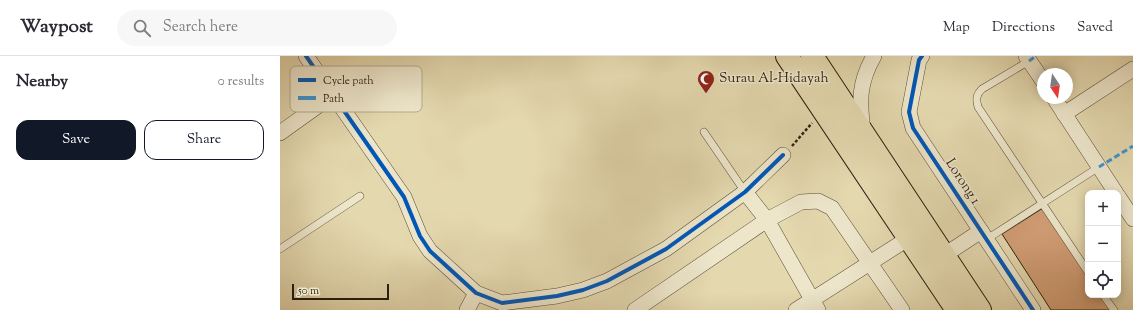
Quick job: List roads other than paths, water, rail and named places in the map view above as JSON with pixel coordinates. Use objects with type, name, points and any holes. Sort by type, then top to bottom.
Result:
[{"type":"highway","points":[[808,61],[863,134],[980,310]]},
{"type":"highway","points":[[808,61],[823,110],[957,310]]},
{"type":"street","points":[[306,56],[313,66]]},
{"type":"street","points":[[863,134],[860,111],[861,92],[863,79],[874,56]]},
{"type":"street","name":"Lorong 1","points":[[922,56],[919,60],[909,112],[913,128],[1033,310]]},
{"type":"street","points":[[1028,58],[1037,72]]},
{"type":"street","points":[[1064,114],[1133,69]]},
{"type":"street","points":[[1058,104],[1114,190]]},
{"type":"street","points":[[280,133],[309,112]]},
{"type":"street","points":[[345,112],[404,197],[420,236],[430,251],[476,293],[505,307],[583,290],[607,281],[666,249],[745,192],[783,155]]},
{"type":"street","points":[[745,192],[768,220],[815,305]]},
{"type":"street","points":[[635,310],[768,220],[800,202],[818,201],[832,208],[902,310]]},
{"type":"street","points":[[1121,201],[1133,219]]},
{"type":"street","points":[[943,256],[984,235]]},
{"type":"street","points":[[796,310],[815,305],[870,263],[909,238]]},
{"type":"street","points":[[467,310],[476,293]]},
{"type":"lane","points":[[1028,58],[982,89],[977,94],[976,100],[984,117],[1085,268]]},
{"type":"lane","points":[[704,132],[745,192]]},
{"type":"lane","points":[[984,235],[1042,204],[1099,167]]},
{"type":"lane","points":[[280,248],[360,196]]},
{"type":"lane","points":[[1105,298],[1114,310]]},
{"type":"place","name":"Surau Al-Hidayah","points":[[706,94]]}]
